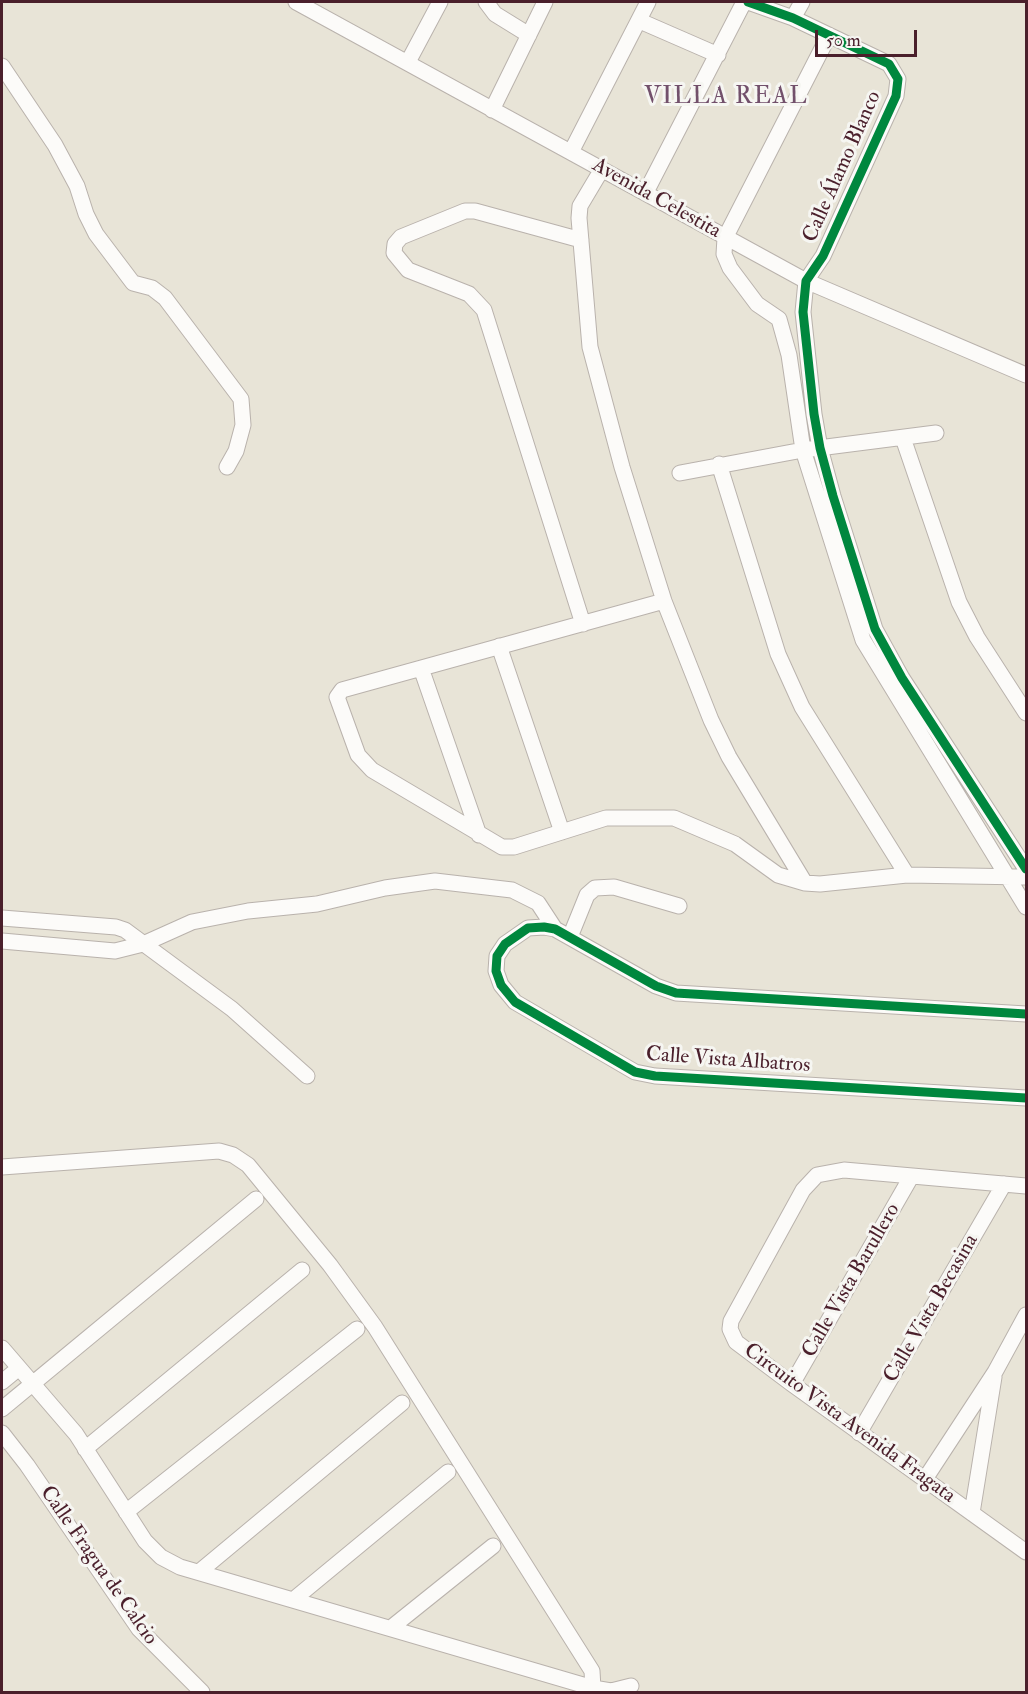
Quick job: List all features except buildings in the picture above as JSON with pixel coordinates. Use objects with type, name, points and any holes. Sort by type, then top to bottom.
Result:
[{"type":"street","name":"Avenida Celestita","points":[[298,2],[806,281],[1026,375]]},
{"type":"street","points":[[408,62],[440,2]]},
{"type":"street","points":[[486,2],[495,14],[529,35]]},
{"type":"street","points":[[492,110],[545,2]]},
{"type":"street","points":[[571,152],[648,2]]},
{"type":"street","points":[[646,192],[746,2],[793,18],[829,36],[725,238],[724,254],[730,268],[757,304],[779,319],[789,355],[803,450],[863,640],[1026,907]]},
{"type":"street","points":[[793,18],[802,2]]},
{"type":"street","points":[[640,21],[718,55]]},
{"type":"street","name":"Calle Álamo Blanco","points":[[806,281],[823,256],[896,96],[898,78],[889,64],[829,36]]},
{"type":"street","points":[[2,66],[55,145],[77,186],[86,214],[96,234],[133,283],[152,288],[165,298],[241,399],[243,425],[236,451],[227,467]]},
{"type":"street","points":[[602,169],[580,206],[581,240],[590,347],[622,466],[664,601],[711,720],[729,757],[805,883]]},
{"type":"street","points":[[581,240],[475,211],[465,211],[401,237],[395,244],[394,253],[408,270],[468,294],[484,310],[583,624]]},
{"type":"street","points":[[806,281],[803,312],[820,448],[875,629],[903,678],[1026,869]]},
{"type":"street","points":[[779,319],[803,312]]},
{"type":"street","points":[[680,472],[803,450],[936,434]]},
{"type":"street","points":[[903,438],[959,602],[977,637],[1026,713]]},
{"type":"street","points":[[719,465],[783,665],[802,707],[907,875]]},
{"type":"street","points":[[664,601],[342,690],[337,697],[364,763],[502,847],[514,848],[606,818],[674,818],[735,844],[778,874],[805,883],[820,884],[907,875],[1026,877]]},
{"type":"street","points":[[499,646],[562,832]]},
{"type":"street","points":[[421,668],[479,835]]},
{"type":"street","points":[[2,941],[115,951],[143,944],[204,920],[248,910],[317,904],[385,888],[435,881],[512,890],[538,903],[555,929]]},
{"type":"street","points":[[570,937],[587,896],[595,888],[614,887],[679,906]]},
{"type":"street","points":[[2,918],[116,927],[143,944],[232,1010],[307,1076]]},
{"type":"street","name":"Calle Vista Albatros","points":[[1026,1014],[676,993],[656,986],[555,929],[528,928],[505,944],[498,956],[496,971],[501,986],[515,1002],[635,1072],[1026,1098]]},
{"type":"street","points":[[2,1167],[219,1151],[232,1155],[248,1165],[330,1265],[375,1327],[592,1671],[593,1688]]},
{"type":"street","name":"Circuito Vista Avenida Fragata","points":[[1026,1186],[844,1170],[828,1171],[818,1175],[803,1190],[731,1321],[730,1329],[736,1342],[1026,1552]]},
{"type":"street","name":"Calle Vista Barullero","points":[[792,1384],[911,1177]]},
{"type":"street","name":"Calle Vista Becasina","points":[[859,1433],[1004,1185]]},
{"type":"street","points":[[2,1409],[256,1198]]},
{"type":"street","points":[[85,1449],[302,1270]]},
{"type":"street","points":[[925,1479],[995,1372],[1026,1315]]},
{"type":"street","points":[[126,1512],[357,1329]]},
{"type":"street","points":[[2,1348],[85,1449],[145,1541],[161,1557],[180,1567],[392,1627],[593,1688],[611,1691],[632,1686]]},
{"type":"street","points":[[2,1382],[19,1368]]},
{"type":"street","points":[[972,1513],[995,1372]]},
{"type":"street","points":[[199,1572],[402,1403]]},
{"type":"street","name":"Calle Fragua de Calcio","points":[[2,1433],[27,1465],[139,1629],[202,1692]]},
{"type":"street","points":[[293,1600],[448,1472]]},
{"type":"street","points":[[392,1627],[493,1546]]},
{"type":"cycle path","points":[[748,2],[793,18],[889,64],[898,79],[896,96],[823,256],[806,281],[803,312],[814,414],[820,448],[833,496],[875,629],[902,678],[1026,869]]},
{"type":"cycle path","points":[[1026,1014],[676,993],[656,986],[555,929],[544,927],[528,928],[505,944],[497,956],[496,971],[501,985],[515,1002],[635,1072],[655,1076],[1026,1098]]},
{"type":"district","name":"VILLA REAL","points":[[726,98]]}]
